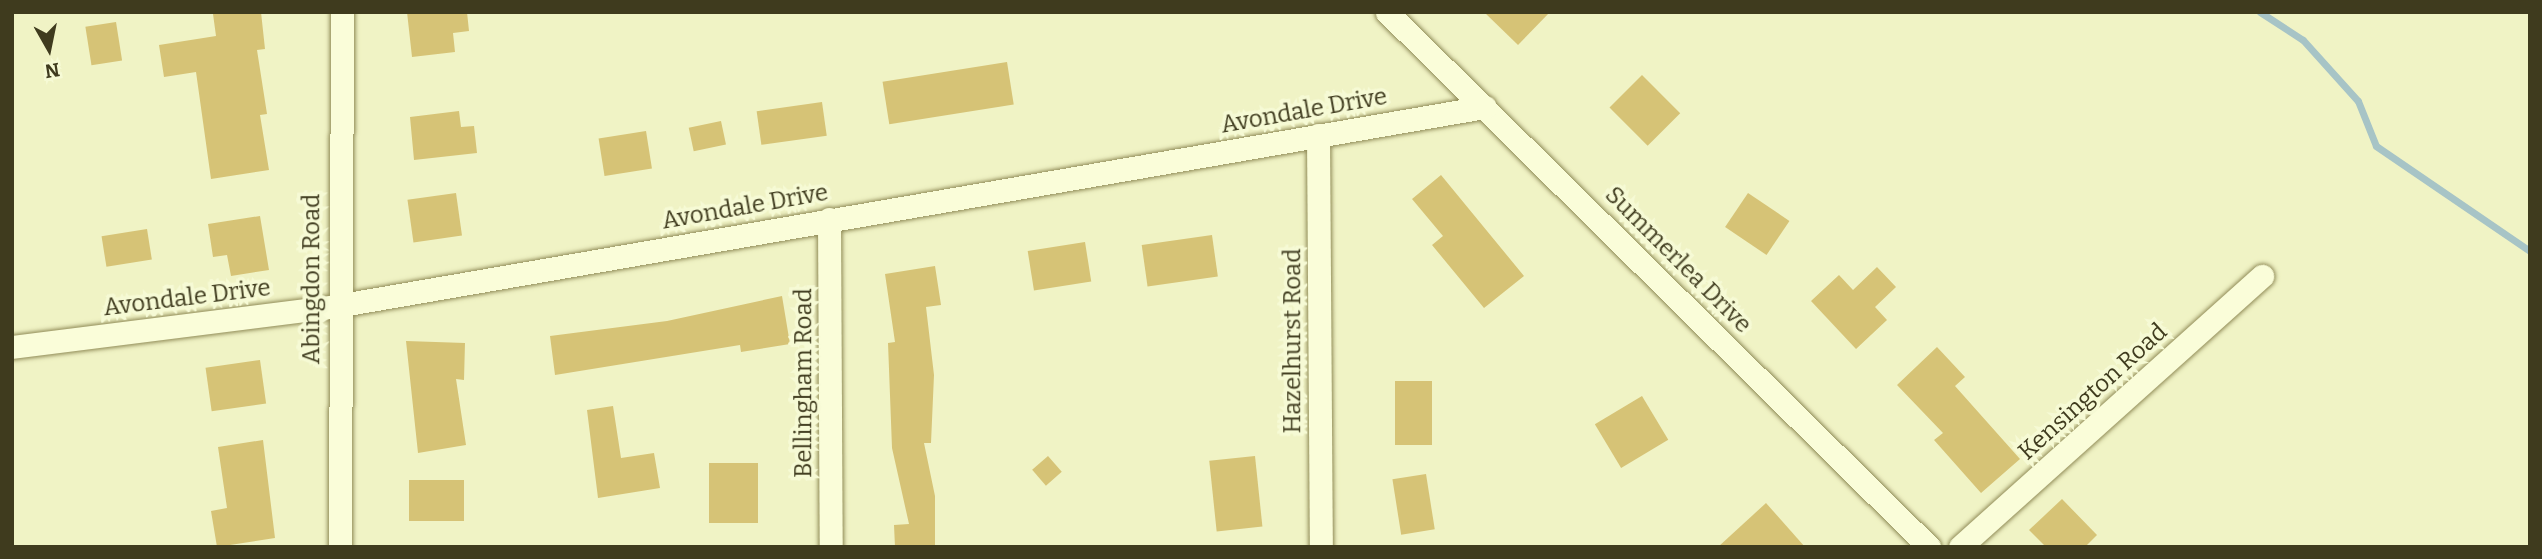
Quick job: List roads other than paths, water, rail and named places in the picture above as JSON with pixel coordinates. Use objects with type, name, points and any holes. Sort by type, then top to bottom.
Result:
[{"type":"street","name":"Abingdon Road","points":[[340,547],[336,306],[342,12]]},
{"type":"street","name":"Summerlea Drive","points":[[1387,12],[1930,547]]},
{"type":"street","name":"Avondale Drive","points":[[12,347],[336,306],[1485,107]]},
{"type":"street","name":"Hazelhurst Road","points":[[1318,135],[1321,547]]},
{"type":"street","name":"Bellingham Road","points":[[829,219],[831,547]]},
{"type":"street","name":"Kensington Road","points":[[1960,547],[2262,276]]},
{"type":"waterway","points":[[2260,12],[2303,40],[2358,101],[2376,146],[2530,251]]}]
